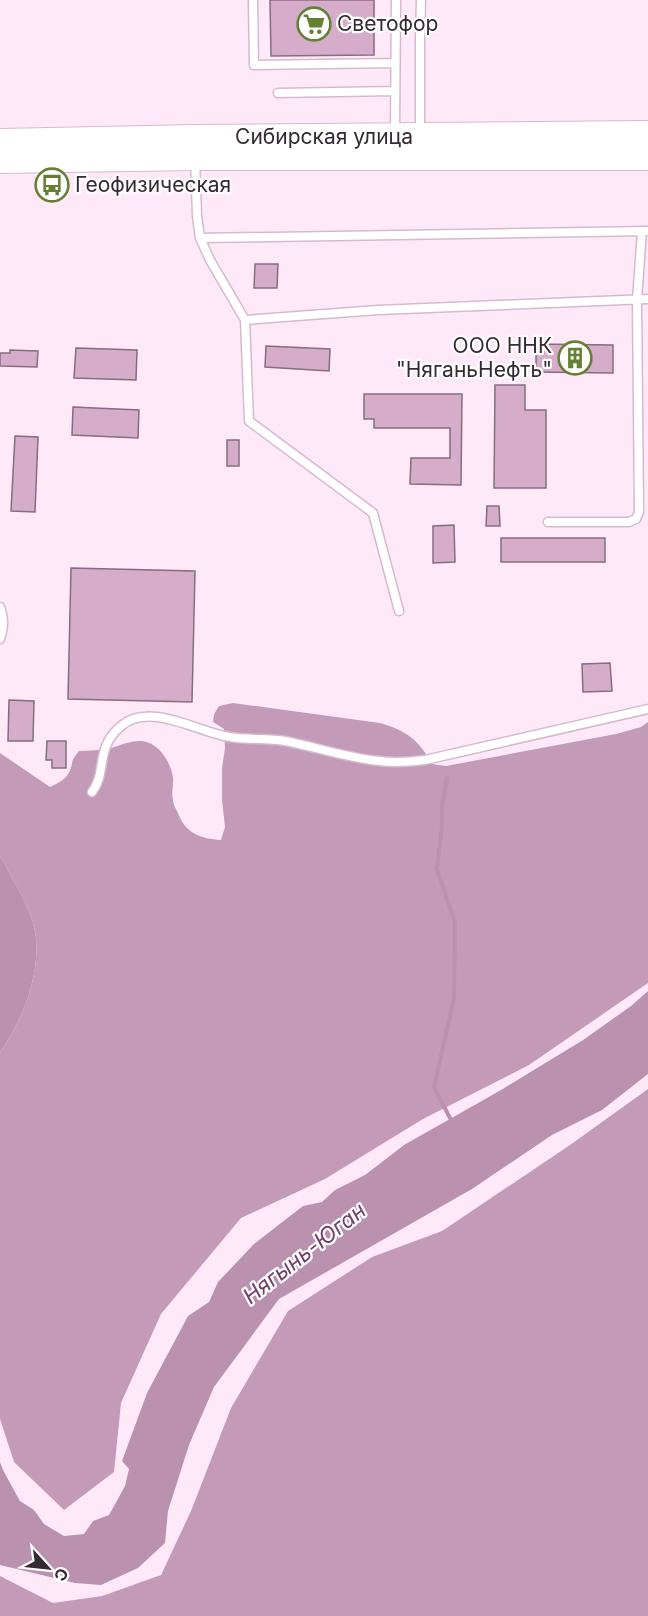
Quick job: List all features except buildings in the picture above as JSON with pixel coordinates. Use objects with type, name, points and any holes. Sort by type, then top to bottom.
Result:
[{"type":"main road","name":"Сибирская улица","points":[[0,142],[648,134]]},
{"type":"main road","name":"Сибирская улица","points":[[0,160],[195,157],[648,157]]},
{"type":"lane","points":[[253,0],[254,65],[395,63]]},
{"type":"lane","points":[[395,136],[396,0]]},
{"type":"lane","points":[[420,136],[422,0]]},
{"type":"lane","points":[[278,93],[395,91]]},
{"type":"lane","points":[[195,157],[200,238],[210,260],[245,320],[249,421],[373,513],[399,611]]},
{"type":"lane","points":[[200,238],[645,231],[637,300],[639,512],[636,519],[629,522],[548,522]]},
{"type":"lane","points":[[245,320],[378,310],[648,299]]},
{"type":"lane","points":[[0,607],[4,629],[0,639]]},
{"type":"lane","points":[[92,792],[98,780],[106,743],[111,735],[130,720],[144,717],[181,722],[230,737],[283,741],[378,761],[400,762],[425,760],[648,709]]},
{"type":"shaded area","points":[[233,703],[380,723],[398,729],[411,737],[422,748],[432,764],[446,766],[616,734],[641,727],[648,722],[648,983],[529,1065],[423,1119],[325,1179],[241,1218],[161,1314],[121,1403],[114,1472],[64,1510],[14,1462],[0,1419],[0,1052],[16,1026],[29,995],[36,962],[36,946],[30,914],[0,857],[0,753],[50,787],[67,776],[73,759],[79,751],[106,749],[133,742],[148,742],[163,754],[169,765],[173,777],[174,803],[185,826],[200,836],[221,840],[225,827],[222,800],[224,729],[213,722],[214,714],[219,706]]},
{"type":"shaded area","points":[[648,1089],[648,1616],[0,1616],[0,1576],[53,1603],[102,1596],[161,1575],[191,1511],[231,1408],[288,1311],[372,1257],[442,1231],[570,1145]]},
{"type":"water","points":[[0,857],[30,914],[35,931],[36,962],[23,1010],[0,1052]]},
{"type":"water","name":"Нягынь-Юган","points":[[648,991],[648,1074],[602,1110],[552,1135],[472,1189],[279,1299],[214,1387],[189,1445],[168,1511],[165,1543],[138,1568],[101,1585],[75,1583],[0,1565],[0,1462],[20,1501],[34,1510],[44,1524],[64,1536],[84,1534],[93,1521],[109,1515],[125,1486],[129,1469],[122,1461],[147,1393],[188,1316],[209,1302],[218,1282],[254,1244],[303,1206],[322,1202],[335,1190],[365,1175],[404,1145],[583,1040]]},
{"type":"waterway","points":[[447,778],[442,806],[437,869],[455,923],[454,998],[434,1087],[450,1118]]},
{"type":"place","name":"Светофор","points":[[314,24]]},
{"type":"place","name":"Геофизическая","points":[[52,185]]},
{"type":"place","name":"ООО ННК \"НяганьНефть\"","points":[[575,358]]}]
